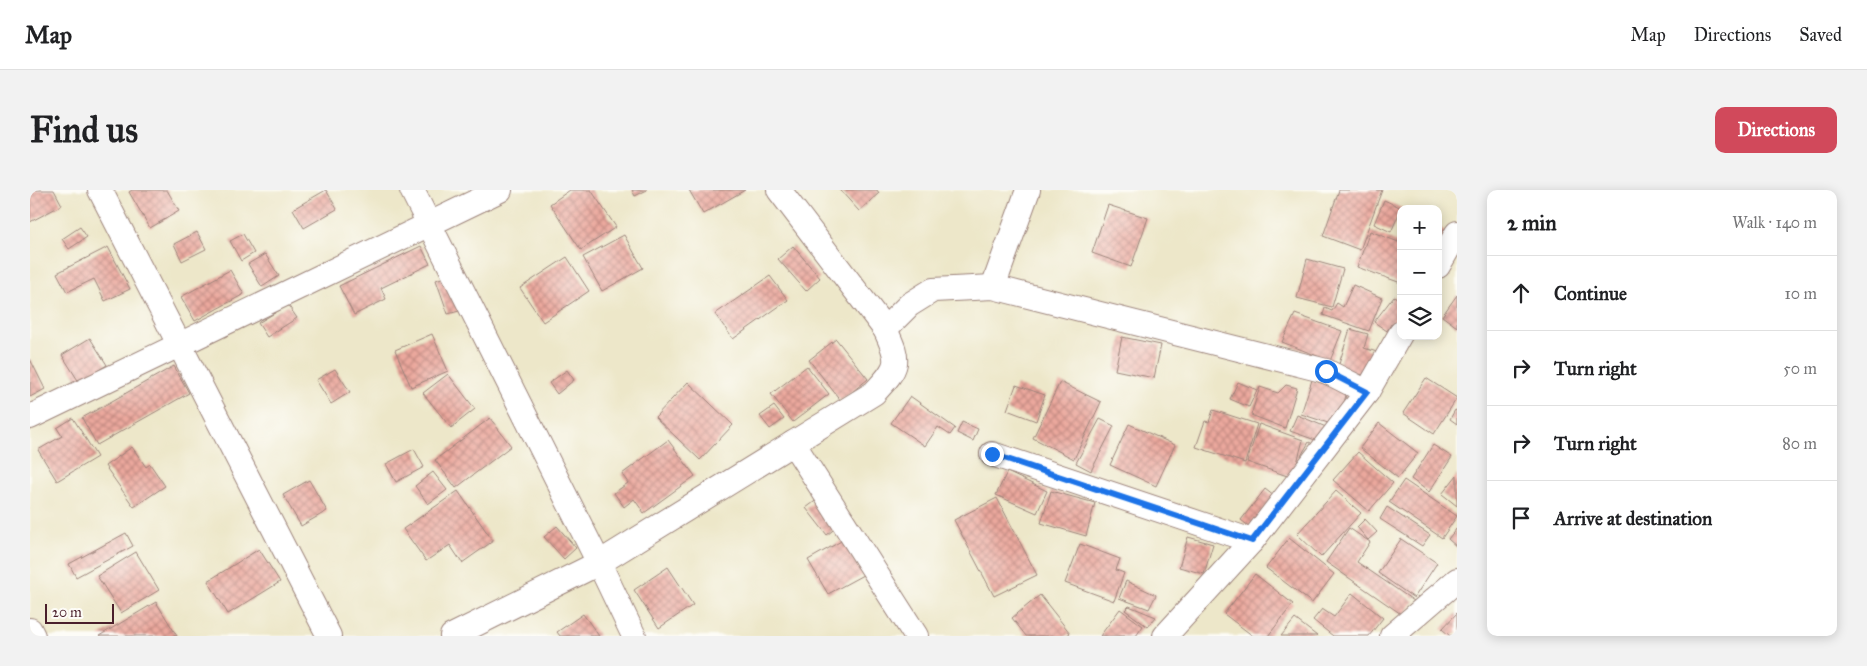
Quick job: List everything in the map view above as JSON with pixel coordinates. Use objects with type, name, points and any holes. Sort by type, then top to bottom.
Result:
[{"type":"street","points":[[100,190],[329,636]]},
{"type":"street","points":[[412,190],[634,636]]},
{"type":"street","points":[[30,417],[500,190]]},
{"type":"street","points":[[452,636],[599,563],[874,393],[890,375],[897,361],[894,348],[885,329],[779,190]]},
{"type":"street","points":[[993,287],[1028,190]]},
{"type":"street","points":[[1442,259],[1457,233]]},
{"type":"street","points":[[885,329],[909,305],[933,290],[993,287],[1326,371],[1367,392]]},
{"type":"street","points":[[1166,636],[1252,541],[1367,392],[1397,340]]},
{"type":"street","points":[[793,443],[916,636]]},
{"type":"street","points":[[992,454],[1252,541]]},
{"type":"street","points":[[1392,636],[1457,580]]},
{"type":"street","points":[[30,630],[33,636]]},
{"type":"building","points":[[30,190],[54,190],[62,205],[30,222]]},
{"type":"building","points":[[132,190],[167,190],[179,211],[150,228],[129,192]]},
{"type":"building","points":[[326,190],[337,209],[304,228],[293,209]]},
{"type":"building","points":[[570,190],[591,190],[616,227],[581,250],[550,204]]},
{"type":"building","points":[[632,190],[647,190],[635,196]]},
{"type":"building","points":[[689,190],[745,190],[703,214]]},
{"type":"building","points":[[840,190],[877,190],[879,193],[859,211]]},
{"type":"building","points":[[1339,190],[1382,190],[1360,250],[1323,236]]},
{"type":"building","points":[[1384,200],[1397,206],[1397,218],[1391,232],[1374,224]]},
{"type":"building","points":[[1108,205],[1148,218],[1131,267],[1092,253]]},
{"type":"building","points":[[80,227],[87,237],[69,249],[62,239]]},
{"type":"building","points":[[1442,229],[1446,232],[1442,238]]},
{"type":"building","points":[[1370,231],[1397,241],[1397,282],[1357,267]]},
{"type":"building","points":[[197,232],[206,249],[182,261],[174,244]]},
{"type":"building","points":[[243,234],[254,253],[241,261],[230,241]]},
{"type":"building","points":[[624,235],[643,268],[602,291],[583,257]]},
{"type":"building","points":[[421,246],[430,264],[381,288],[386,299],[354,315],[339,286]]},
{"type":"building","points":[[793,246],[820,278],[806,291],[778,259]]},
{"type":"building","points":[[108,247],[130,289],[105,301],[94,279],[67,292],[57,273]]},
{"type":"building","points":[[265,254],[279,276],[262,287],[248,264]]},
{"type":"building","points":[[567,257],[589,291],[543,322],[520,288]]},
{"type":"building","points":[[1307,259],[1343,269],[1332,307],[1297,298]]},
{"type":"building","points":[[230,270],[244,294],[195,321],[181,297]]},
{"type":"building","points":[[447,276],[459,311],[448,314],[436,280]]},
{"type":"building","points":[[770,276],[788,300],[733,339],[715,314]]},
{"type":"building","points":[[1353,285],[1382,298],[1369,331],[1323,315],[1325,308],[1332,311],[1337,303],[1343,307]]},
{"type":"building","points":[[1457,295],[1457,327],[1442,316]]},
{"type":"building","points":[[1394,296],[1397,298],[1397,323],[1395,326],[1391,324],[1387,331],[1374,322]]},
{"type":"building","points":[[288,305],[297,318],[267,337],[258,323]]},
{"type":"building","points":[[1295,314],[1342,331],[1330,361],[1282,342]]},
{"type":"building","points":[[1350,329],[1368,334],[1364,348],[1377,352],[1369,377],[1338,367]]},
{"type":"building","points":[[432,334],[448,371],[411,387],[395,350]]},
{"type":"building","points":[[1122,337],[1161,345],[1154,378],[1115,370]]},
{"type":"building","points":[[90,338],[107,365],[79,382],[62,355]]},
{"type":"building","points":[[836,339],[868,379],[841,401],[809,360]]},
{"type":"building","points":[[30,359],[45,389],[30,397]]},
{"type":"building","points":[[174,366],[189,393],[97,445],[82,418]]},
{"type":"building","points":[[807,366],[829,394],[793,422],[771,394]]},
{"type":"building","points":[[335,369],[350,392],[331,404],[316,380]]},
{"type":"building","points":[[567,370],[574,380],[557,394],[549,383]]},
{"type":"building","points":[[448,374],[475,409],[451,428],[423,393]]},
{"type":"building","points":[[1426,378],[1457,398],[1434,434],[1403,413]]},
{"type":"building","points":[[1312,380],[1347,392],[1337,426],[1301,414]]},
{"type":"building","points":[[688,382],[733,425],[700,460],[655,417]]},
{"type":"building","points":[[1060,382],[1101,402],[1074,459],[1033,438]]},
{"type":"building","points":[[1238,382],[1257,390],[1249,407],[1230,399]]},
{"type":"building","points":[[1016,385],[1045,395],[1036,421],[1007,410]]},
{"type":"building","points":[[1286,385],[1297,388],[1285,428],[1251,415],[1260,387],[1278,393]]},
{"type":"building","points":[[910,396],[955,428],[950,435],[938,427],[925,446],[891,423]]},
{"type":"building","points":[[774,406],[784,419],[770,429],[760,416]]},
{"type":"building","points":[[1213,410],[1257,424],[1245,463],[1196,447],[1205,421],[1209,422]]},
{"type":"building","points":[[1455,410],[1457,411],[1457,424],[1450,419]]},
{"type":"building","points":[[1297,415],[1326,427],[1321,442],[1290,431]]},
{"type":"building","points":[[73,418],[97,457],[57,481],[38,450],[62,436],[57,428]]},
{"type":"building","points":[[490,418],[511,446],[456,488],[435,460]]},
{"type":"building","points":[[1100,419],[1114,426],[1091,471],[1076,463]]},
{"type":"building","points":[[962,422],[978,429],[973,441],[957,433]]},
{"type":"building","points":[[1379,423],[1418,453],[1398,478],[1360,448]]},
{"type":"building","points":[[1129,424],[1175,445],[1156,486],[1110,465]]},
{"type":"building","points":[[1259,424],[1303,440],[1293,478],[1247,462]]},
{"type":"building","points":[[668,440],[695,476],[644,513],[634,499],[624,507],[614,493],[628,483],[622,474]]},
{"type":"building","points":[[1309,442],[1320,448],[1312,462],[1301,456]]},
{"type":"building","points":[[1433,445],[1452,457],[1429,492],[1411,479]]},
{"type":"building","points":[[132,447],[146,467],[150,464],[165,486],[134,507],[105,466]]},
{"type":"building","points":[[414,449],[424,467],[396,482],[386,464]]},
{"type":"building","points":[[1358,452],[1393,483],[1369,511],[1333,480]]},
{"type":"building","points":[[433,472],[447,490],[428,504],[415,486]]},
{"type":"building","points":[[1007,472],[1047,491],[1037,513],[996,495]]},
{"type":"building","points":[[1457,475],[1457,506],[1442,494]]},
{"type":"building","points":[[309,480],[327,511],[301,526],[283,495]]},
{"type":"building","points":[[1404,480],[1457,516],[1442,538],[1389,502]]},
{"type":"building","points":[[1265,489],[1279,500],[1255,531],[1241,520]]},
{"type":"building","points":[[458,491],[493,541],[462,563],[450,545],[426,561],[403,529]]},
{"type":"building","points":[[1051,491],[1095,503],[1086,536],[1041,523]]},
{"type":"building","points":[[1336,491],[1361,513],[1321,557],[1297,534]]},
{"type":"building","points":[[997,498],[1037,575],[994,596],[954,520]]},
{"type":"building","points":[[818,499],[838,526],[827,535],[806,508]]},
{"type":"building","points":[[1387,507],[1430,535],[1422,546],[1380,519]]},
{"type":"building","points":[[1365,519],[1377,532],[1368,540],[1357,527]]},
{"type":"building","points":[[557,526],[576,548],[564,559],[544,537]]},
{"type":"building","points":[[1349,528],[1370,542],[1357,562],[1414,601],[1404,616],[1326,562]]},
{"type":"building","points":[[1457,528],[1457,547],[1448,539]]},
{"type":"building","points":[[126,533],[133,546],[76,577],[69,564]]},
{"type":"building","points":[[1188,537],[1213,544],[1204,574],[1179,567]]},
{"type":"building","points":[[1289,538],[1334,574],[1312,603],[1266,568]]},
{"type":"building","points":[[1401,539],[1437,563],[1414,598],[1378,573]]},
{"type":"building","points":[[843,540],[863,575],[828,594],[808,560]]},
{"type":"building","points":[[1080,544],[1120,559],[1116,570],[1124,573],[1114,601],[1065,583]]},
{"type":"building","points":[[259,549],[280,582],[228,614],[208,581]]},
{"type":"building","points":[[136,552],[159,590],[121,613],[97,576]]},
{"type":"building","points":[[668,567],[693,605],[659,628],[634,590]]},
{"type":"building","points":[[1255,574],[1293,604],[1268,636],[1253,636],[1224,614]]},
{"type":"building","points":[[1126,581],[1156,595],[1149,609],[1119,598]]},
{"type":"building","points":[[1352,593],[1383,618],[1369,636],[1333,636],[1313,620],[1322,609],[1334,617]]},
{"type":"building","points":[[1040,595],[1070,633],[1066,636],[1026,636],[1012,618]]},
{"type":"building","points":[[156,602],[177,636],[99,636]]},
{"type":"building","points":[[1129,606],[1156,617],[1148,627],[1125,610]]},
{"type":"building","points":[[1120,609],[1143,626],[1136,636],[1100,636]]},
{"type":"building","points":[[1457,613],[1457,632],[1450,636],[1442,629]]},
{"type":"building","points":[[583,614],[599,636],[560,636],[557,632]]},
{"type":"building","points":[[1295,619],[1317,636],[1281,636]]},
{"type":"route","points":[[992,454],[1252,541],[1367,392],[1326,371]]}]
